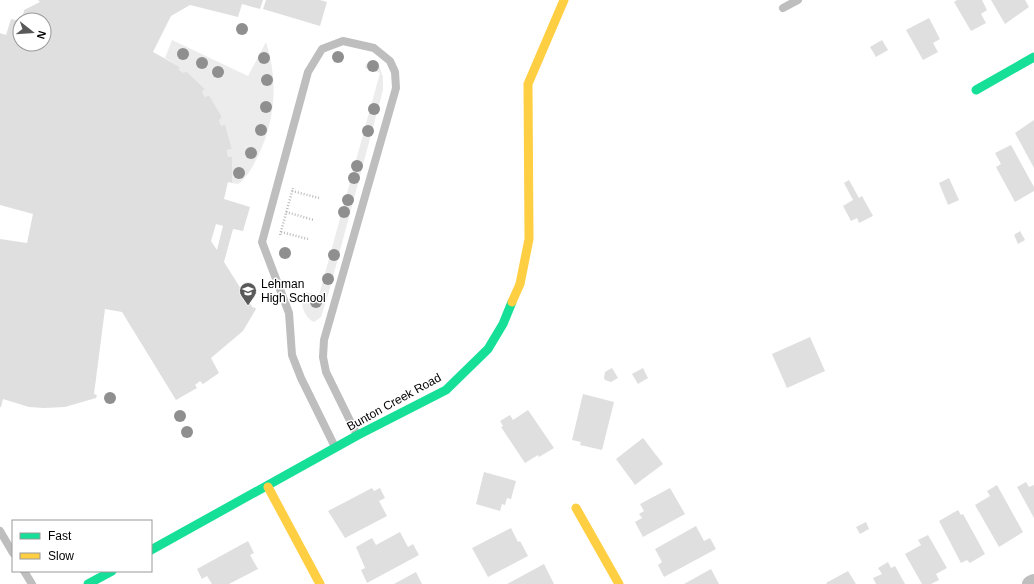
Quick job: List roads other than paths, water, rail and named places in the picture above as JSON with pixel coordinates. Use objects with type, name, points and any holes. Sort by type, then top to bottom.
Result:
[{"type":"street","name":"Bunton Creek Road","points":[[152,549],[268,487],[335,448],[446,390],[488,349],[503,324],[520,284],[529,228],[528,84],[564,0]]},
{"type":"street","points":[[976,90],[1034,57]]},
{"type":"street","points":[[268,487],[320,584]]},
{"type":"street","points":[[576,508],[619,584]]},
{"type":"street","points":[[88,584],[110,572]]},
{"type":"street","points":[[1030,584],[1034,582]]},
{"type":"lane","points":[[784,8],[798,0]]},
{"type":"lane","points":[[335,448],[301,378],[292,355],[288,313],[262,242],[308,72],[322,49],[343,41],[374,48],[390,61],[395,72],[396,88],[324,340],[323,357],[326,372],[358,436]]},
{"type":"lane","points":[[0,531],[12,551]]},
{"type":"lane","points":[[25,572],[32,584]]},
{"type":"place","name":"Lehman High School","points":[[248,306]]}]
